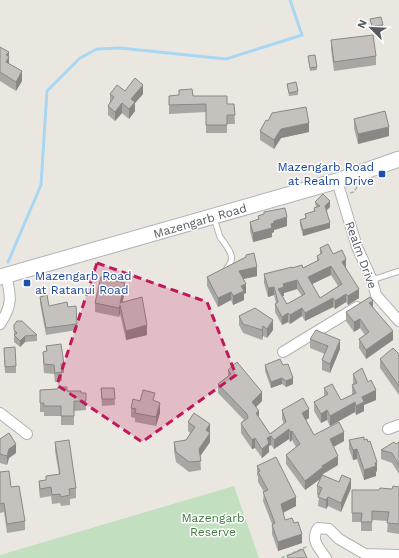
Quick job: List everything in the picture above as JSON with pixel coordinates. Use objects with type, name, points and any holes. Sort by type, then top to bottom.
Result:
[{"type":"main road","name":"Mazengarb Road","points":[[3,276],[337,181],[399,159]]},
{"type":"street","name":"Realm Drive","points":[[337,181],[357,247],[372,280],[369,299],[399,321]]},
{"type":"street","points":[[0,324],[10,307],[11,296],[3,276]]},
{"type":"street","points":[[283,352],[369,299]]},
{"type":"street","points":[[0,413],[27,434]]},
{"type":"street","points":[[388,430],[399,425]]},
{"type":"street","points":[[326,558],[315,543],[314,534],[318,528],[329,529],[339,539],[363,556],[399,555]]},
{"type":"lane","points":[[214,217],[220,236],[231,252],[232,261],[227,268]]},
{"type":"lane","points":[[372,280],[399,271]]},
{"type":"path","points":[[281,558],[315,543]]},
{"type":"highlighted area","points":[[97,263],[207,302],[236,375],[142,442],[57,385]]},
{"type":"green space","name":"Mazengarb Reserve","points":[[234,486],[259,558],[0,558],[0,555]]},
{"type":"building","points":[[381,17],[383,25],[372,26],[370,19]]},
{"type":"building","points":[[373,35],[376,56],[334,62],[331,40]]},
{"type":"building","points":[[0,47],[9,52],[6,55],[9,57],[6,62],[22,71],[16,82],[0,72]]},
{"type":"building","points":[[315,55],[317,67],[310,68],[308,56]]},
{"type":"building","points":[[135,78],[143,85],[131,99],[135,102],[129,109],[122,103],[115,112],[108,106],[114,97],[110,94],[117,85],[125,91]]},
{"type":"building","points":[[296,82],[298,91],[289,93],[287,84]]},
{"type":"building","points":[[192,89],[193,96],[227,96],[227,104],[234,104],[235,115],[227,115],[227,125],[206,125],[206,104],[169,105],[169,96],[179,95],[179,90]]},
{"type":"building","points":[[306,107],[309,123],[281,129],[274,140],[260,131],[272,113]]},
{"type":"building","points":[[385,111],[389,127],[358,134],[354,119]]},
{"type":"building","points":[[323,194],[330,201],[325,206],[330,223],[303,230],[300,220],[306,218],[305,214],[315,211],[314,208],[320,206],[315,202]]},
{"type":"building","points":[[285,208],[287,217],[274,221],[274,223],[271,224],[272,228],[253,233],[250,222],[259,219],[258,216],[264,214],[264,212]]},
{"type":"building","points":[[328,244],[333,254],[342,250],[346,259],[342,262],[359,289],[348,296],[346,294],[335,301],[333,298],[305,313],[302,308],[290,315],[288,313],[282,317],[275,304],[278,302],[274,287],[268,288],[264,274],[302,265],[303,268],[319,260],[317,256],[322,253],[320,248]],"holes":[[[331,266],[342,284],[320,298],[308,277]],[[297,280],[305,294],[287,304],[278,289],[284,287],[283,284]]]},
{"type":"building","points":[[254,253],[257,267],[239,271],[246,284],[241,286],[244,291],[233,296],[231,292],[218,298],[207,277],[246,257],[246,255]]},
{"type":"building","points":[[101,277],[125,283],[120,303],[142,297],[147,325],[126,331],[120,305],[119,308],[95,303]]},
{"type":"building","points":[[47,295],[49,306],[67,302],[68,307],[76,306],[77,324],[46,328],[40,297]]},
{"type":"building","points":[[370,297],[373,301],[369,303],[393,331],[366,350],[359,339],[369,332],[360,319],[354,322],[346,312]]},
{"type":"building","points":[[255,308],[273,320],[267,329],[263,326],[262,330],[243,324],[239,316]]},
{"type":"building","points":[[17,321],[22,321],[37,335],[25,336],[20,341],[14,335],[17,333],[14,330],[14,325]]},
{"type":"building","points":[[316,330],[340,340],[330,364],[322,360],[328,346],[310,339]]},
{"type":"building","points":[[61,344],[64,364],[61,364],[62,372],[55,373],[54,365],[44,364],[43,352],[47,351],[46,346]]},
{"type":"building","points":[[15,347],[16,366],[5,367],[4,348]]},
{"type":"building","points":[[393,348],[399,354],[399,386],[380,359]]},
{"type":"building","points":[[280,359],[283,365],[288,364],[293,378],[286,381],[282,378],[271,382],[265,365]]},
{"type":"building","points":[[237,362],[262,392],[252,402],[259,411],[256,413],[270,434],[286,422],[282,410],[303,398],[309,409],[302,413],[314,435],[339,422],[344,432],[330,439],[338,456],[322,466],[323,467],[305,481],[286,455],[300,444],[292,431],[290,432],[289,429],[274,440],[271,436],[267,438],[269,443],[262,449],[255,438],[252,440],[241,424],[248,418],[247,414],[218,384],[231,374],[228,370]]},
{"type":"building","points":[[362,368],[368,382],[371,380],[376,390],[362,397],[364,402],[356,406],[355,402],[330,416],[327,410],[321,414],[314,402],[328,394],[324,388],[332,384],[341,400],[356,393],[352,385],[357,383],[353,374]]},
{"type":"building","points":[[58,387],[67,387],[67,391],[81,391],[81,393],[86,393],[86,401],[74,401],[74,416],[61,416],[61,406],[44,406],[44,403],[40,403],[40,390],[58,389]]},
{"type":"building","points":[[101,388],[114,388],[115,399],[102,399]]},
{"type":"building","points":[[143,390],[155,393],[153,400],[160,403],[156,417],[135,413],[136,409],[131,408],[133,399],[140,401]]},
{"type":"building","points":[[194,413],[210,424],[206,430],[210,433],[199,449],[201,461],[189,462],[176,452],[174,442],[186,440],[195,427],[188,422]]},
{"type":"building","points":[[9,433],[16,444],[9,449],[7,456],[0,454],[0,439]]},
{"type":"building","points":[[364,437],[364,440],[367,439],[368,442],[370,441],[377,462],[375,463],[376,466],[364,470],[357,449],[353,450],[349,440]]},
{"type":"building","points":[[69,440],[76,488],[69,489],[70,495],[61,497],[60,494],[52,495],[51,487],[40,489],[39,481],[46,480],[46,476],[60,474],[55,442]]},
{"type":"building","points":[[394,442],[396,444],[399,442],[399,465],[392,453],[381,450]]},
{"type":"building","points":[[276,457],[296,497],[281,504],[285,520],[292,518],[294,523],[298,522],[302,534],[278,542],[272,525],[275,523],[263,492],[268,490],[258,472],[260,471],[257,466]]},
{"type":"building","points":[[9,471],[11,487],[19,486],[25,521],[7,524],[4,503],[0,504],[0,472]]},
{"type":"building","points":[[322,475],[339,482],[342,475],[351,479],[341,503],[328,497],[326,500],[318,497],[322,488],[317,486]]},
{"type":"building","points":[[393,486],[399,487],[399,524],[387,523],[389,512],[372,511],[372,522],[361,522],[362,513],[352,513],[352,490],[379,490],[380,488],[392,489]]},
{"type":"building","points":[[303,549],[307,558],[288,558],[287,556]]},
{"type":"waterway","points":[[8,262],[41,185],[47,91],[80,58],[97,49],[120,48],[226,59],[302,35],[290,0]]},
{"type":"place","name":"Mazengarb Road at Realm Drive","points":[[382,174]]},
{"type":"place","name":"Mazengarb Road at Ratanui Road","points":[[27,283]]}]
